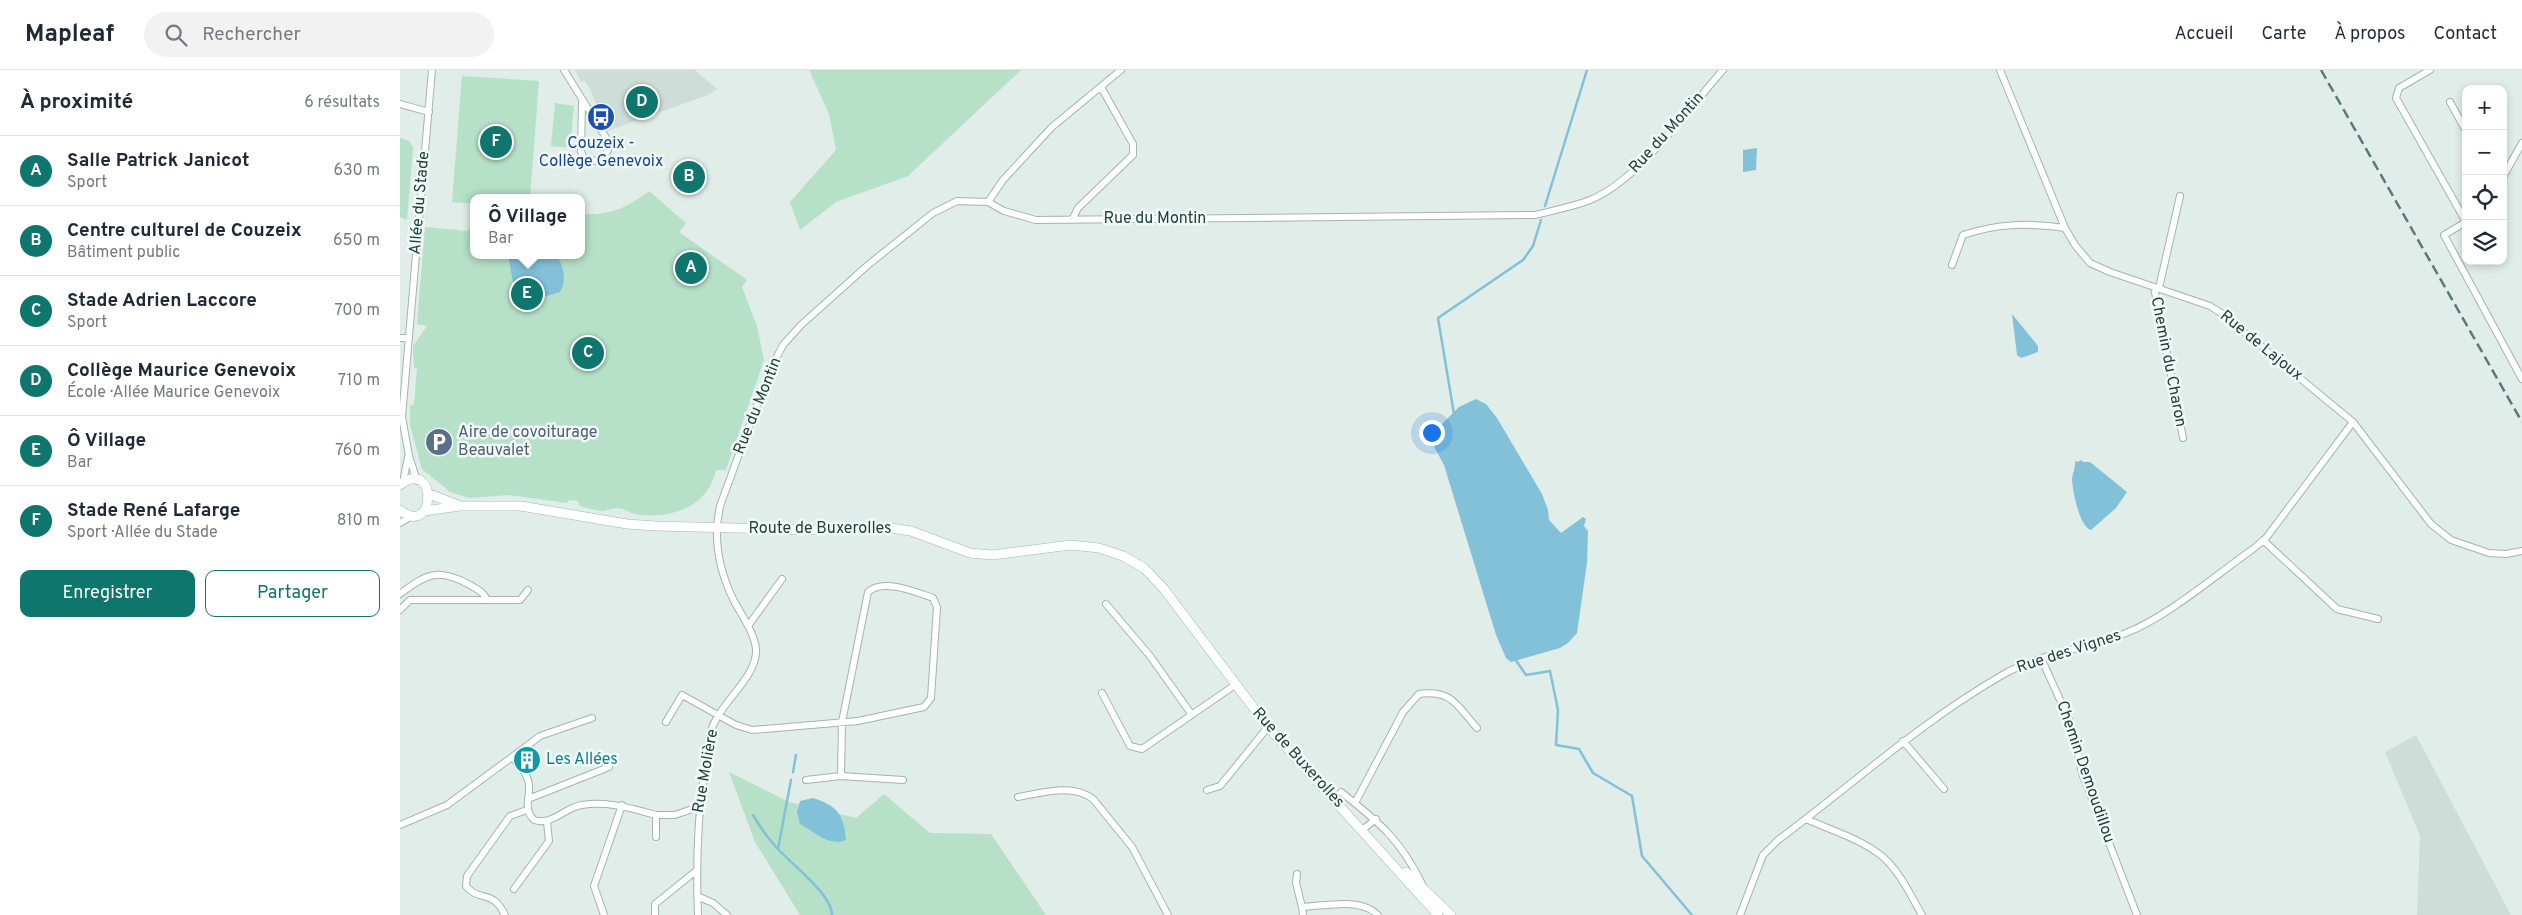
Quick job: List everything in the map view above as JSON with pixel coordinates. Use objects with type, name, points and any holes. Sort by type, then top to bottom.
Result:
[{"type":"street","name":"Allée du Stade","points":[[417,481],[409,456],[402,417],[432,70]]},
{"type":"street","points":[[564,70],[582,103],[605,136],[608,150],[603,159],[594,161],[584,159],[581,151],[582,103]]},
{"type":"street","points":[[988,202],[1003,180],[1052,127],[1121,70]]},
{"type":"street","name":"Rue du Montin","points":[[717,528],[724,492],[769,372],[789,337],[868,265],[933,213],[957,201],[988,202],[1004,211],[1036,220],[1535,215],[1592,200],[1624,179],[1656,149],[1723,70]]},
{"type":"street","name":"Rue de Lajoux","points":[[2000,70],[2065,228],[2075,245],[2090,262],[2110,272],[2210,306],[2221,313],[2353,422],[2431,524],[2451,540],[2490,554],[2522,551]]},
{"type":"street","points":[[2430,70],[2399,88],[2396,98],[2465,220]]},
{"type":"street","points":[[1072,220],[1078,208],[1133,155],[1133,144],[1101,87]]},
{"type":"street","points":[[2450,102],[2465,130]]},
{"type":"street","points":[[400,104],[428,112]]},
{"type":"street","points":[[2507,169],[2522,143]]},
{"type":"street","points":[[2156,287],[2180,196]]},
{"type":"street","points":[[1952,265],[1963,236],[1985,228],[2031,223],[2065,228]]},
{"type":"street","points":[[2462,224],[2444,235],[2522,379]]},
{"type":"street","name":"Chemin du Charon","points":[[2156,287],[2183,438]]},
{"type":"street","points":[[400,338],[408,338]]},
{"type":"street","name":"Rue des Vignes","points":[[1740,915],[1763,855],[1778,840],[1921,727],[2004,674],[2042,658],[2124,634],[2146,624],[2262,540],[2353,422]]},
{"type":"street","name":"Allée du Stade","points":[[402,483],[409,456]]},
{"type":"street","points":[[402,483],[417,481],[425,486],[430,500],[424,511]]},
{"type":"street","name":"Route de Buxerolles","points":[[429,494],[460,506]]},
{"type":"street","name":"Route de Buxerolles","points":[[414,515],[424,511],[460,506],[521,506],[627,524],[809,530],[884,527],[911,531],[970,553],[992,555],[1071,546],[1099,548],[1123,556],[1144,568],[1164,589],[1235,685]]},
{"type":"street","points":[[400,510],[414,515]]},
{"type":"street","points":[[400,522],[414,515]]},
{"type":"street","name":"Rue Molière","points":[[698,915],[696,872],[698,807],[711,731],[718,714],[753,667],[756,649],[748,626],[722,570],[717,528]]},
{"type":"street","points":[[2262,540],[2337,609],[2378,619]]},
{"type":"street","points":[[487,600],[482,592],[447,575],[428,576],[418,580],[401,593],[410,600],[487,600],[520,600],[528,590]]},
{"type":"street","points":[[748,626],[782,579]]},
{"type":"street","points":[[666,722],[682,695],[736,725],[752,730],[842,722],[924,707],[931,698],[936,607],[933,598],[882,585],[873,587],[868,592],[842,722],[841,776]]},
{"type":"street","points":[[400,610],[410,600]]},
{"type":"street","points":[[1106,604],[1150,656],[1192,714]]},
{"type":"street","name":"Chemin Demoudillou","points":[[2042,658],[2071,724],[2082,773],[2137,915]]},
{"type":"street","points":[[1102,694],[1130,746],[1142,749],[1235,685]]},
{"type":"street","name":"Rue de Buxerolles","points":[[1235,685],[1268,727],[1438,915]]},
{"type":"street","points":[[1355,803],[1404,712],[1419,694],[1433,692],[1448,696],[1477,728]]},
{"type":"street","points":[[400,825],[447,805],[540,736],[592,718]]},
{"type":"street","points":[[1207,790],[1220,786],[1268,727]]},
{"type":"street","points":[[1903,741],[1944,790]]},
{"type":"street","points":[[512,757],[526,775],[529,785],[527,810],[534,820],[547,822],[579,805],[622,805],[656,815],[675,815],[698,807]]},
{"type":"street","points":[[528,799],[609,767]]},
{"type":"street","points":[[806,780],[841,776],[903,780]]},
{"type":"street","points":[[1018,797],[1071,790],[1086,794],[1093,799],[1132,847],[1168,915]]},
{"type":"street","points":[[1341,792],[1376,819],[1393,836],[1410,860],[1425,890]]},
{"type":"street","points":[[604,915],[594,886],[622,805]]},
{"type":"street","points":[[505,915],[499,902],[492,897],[471,892],[466,886],[466,876],[510,816],[527,810]]},
{"type":"street","points":[[656,815],[656,837]]},
{"type":"street","points":[[1362,830],[1376,819]]},
{"type":"street","points":[[1806,819],[1853,839],[1883,857],[1900,878],[1922,915]]},
{"type":"street","points":[[514,889],[549,841],[547,822]]},
{"type":"street","name":"Rue de Buxerolles","points":[[1362,830],[1451,915]]},
{"type":"street","points":[[656,915],[655,904],[696,872]]},
{"type":"street","points":[[1297,874],[1296,884],[1303,915]]},
{"type":"street","points":[[697,896],[713,903],[727,915]]},
{"type":"street","points":[[1302,907],[1361,904],[1371,908],[1378,915]]},
{"type":"shaded area","points":[[575,70],[695,70],[717,89],[708,95],[607,131],[602,108],[598,109],[590,89],[585,81],[581,82]]},
{"type":"shaded area","points":[[2416,735],[2511,915],[2417,915],[2420,836],[2385,752]]},
{"type":"green space","points":[[809,70],[1021,70],[908,176],[836,202],[800,230],[790,202],[836,150],[829,114]]},
{"type":"green space","points":[[462,76],[539,81],[530,194],[470,194],[470,204],[452,202]]},
{"type":"green space","points":[[555,103],[574,106],[570,148],[551,146]]},
{"type":"green space","points":[[400,138],[409,141],[413,147],[407,220],[400,217]]},
{"type":"green space","points":[[649,191],[686,223],[679,232],[747,280],[742,287],[757,326],[764,360],[726,470],[716,470],[706,493],[697,501],[677,512],[666,514],[638,515],[618,508],[603,511],[594,510],[580,506],[578,501],[569,500],[567,503],[509,495],[469,498],[450,492],[422,469],[410,425],[410,406],[414,404],[417,368],[414,368],[413,346],[427,326],[417,324],[425,227],[467,231],[470,229],[470,259],[585,259],[585,214],[600,214],[617,210]]},
{"type":"green space","points":[[729,772],[789,802],[856,818],[884,794],[930,833],[991,834],[1046,915],[800,915],[755,842]]},
{"type":"water","points":[[1757,148],[1756,170],[1743,172],[1743,150]]},
{"type":"water","points":[[509,259],[558,259],[564,273],[560,292],[534,300],[520,300],[515,293]]},
{"type":"water","points":[[2012,314],[2038,346],[2038,352],[2021,358],[2017,355]]},
{"type":"water","points":[[1476,399],[1486,404],[1497,418],[1542,494],[1548,510],[1549,520],[1561,533],[1583,517],[1586,519],[1584,526],[1588,531],[1587,563],[1577,633],[1568,643],[1560,648],[1511,662],[1506,658],[1496,635],[1444,465],[1429,437],[1459,407]]},
{"type":"water","points":[[2081,460],[2083,462],[2090,462],[2127,492],[2116,508],[2091,530],[2083,522],[2075,500],[2072,478],[2075,461]]},
{"type":"water","points":[[813,798],[828,804],[838,813],[844,824],[846,840],[834,842],[828,840],[800,824],[797,812],[800,801]]},
{"type":"waterway","points":[[1545,206],[1587,70]]},
{"type":"waterway","points":[[1454,414],[1438,318],[1523,260],[1533,246],[1541,220]]},
{"type":"waterway","points":[[1515,659],[1526,675],[1550,671],[1558,710],[1556,745],[1579,749],[1593,773],[1632,796],[1642,856],[1692,915]]},
{"type":"waterway","points":[[793,772],[796,755]]},
{"type":"waterway","points":[[778,849],[791,780]]},
{"type":"waterway","points":[[753,815],[776,847],[818,888],[830,907],[832,915]]},
{"type":"railway","points":[[2321,70],[2522,422]]},
{"type":"place","name":"Collège Maurice Genevoix","points":[[642,102]]},
{"type":"place","name":"Couzeix - Collège Genevoix","points":[[601,117]]},
{"type":"place","name":"Stade René Lafarge","points":[[496,142]]},
{"type":"place","name":"Centre culturel de Couzeix","points":[[689,177]]},
{"type":"place","name":"Salle Patrick Janicot","points":[[691,268]]},
{"type":"place","name":"Ô Village","points":[[527,294]]},
{"type":"place","name":"Stade Adrien Laccore","points":[[588,353]]},
{"type":"place","name":"Aire de covoiturage Beauvalet","points":[[439,442]]},
{"type":"place","name":"Les Allées","points":[[527,760]]}]
